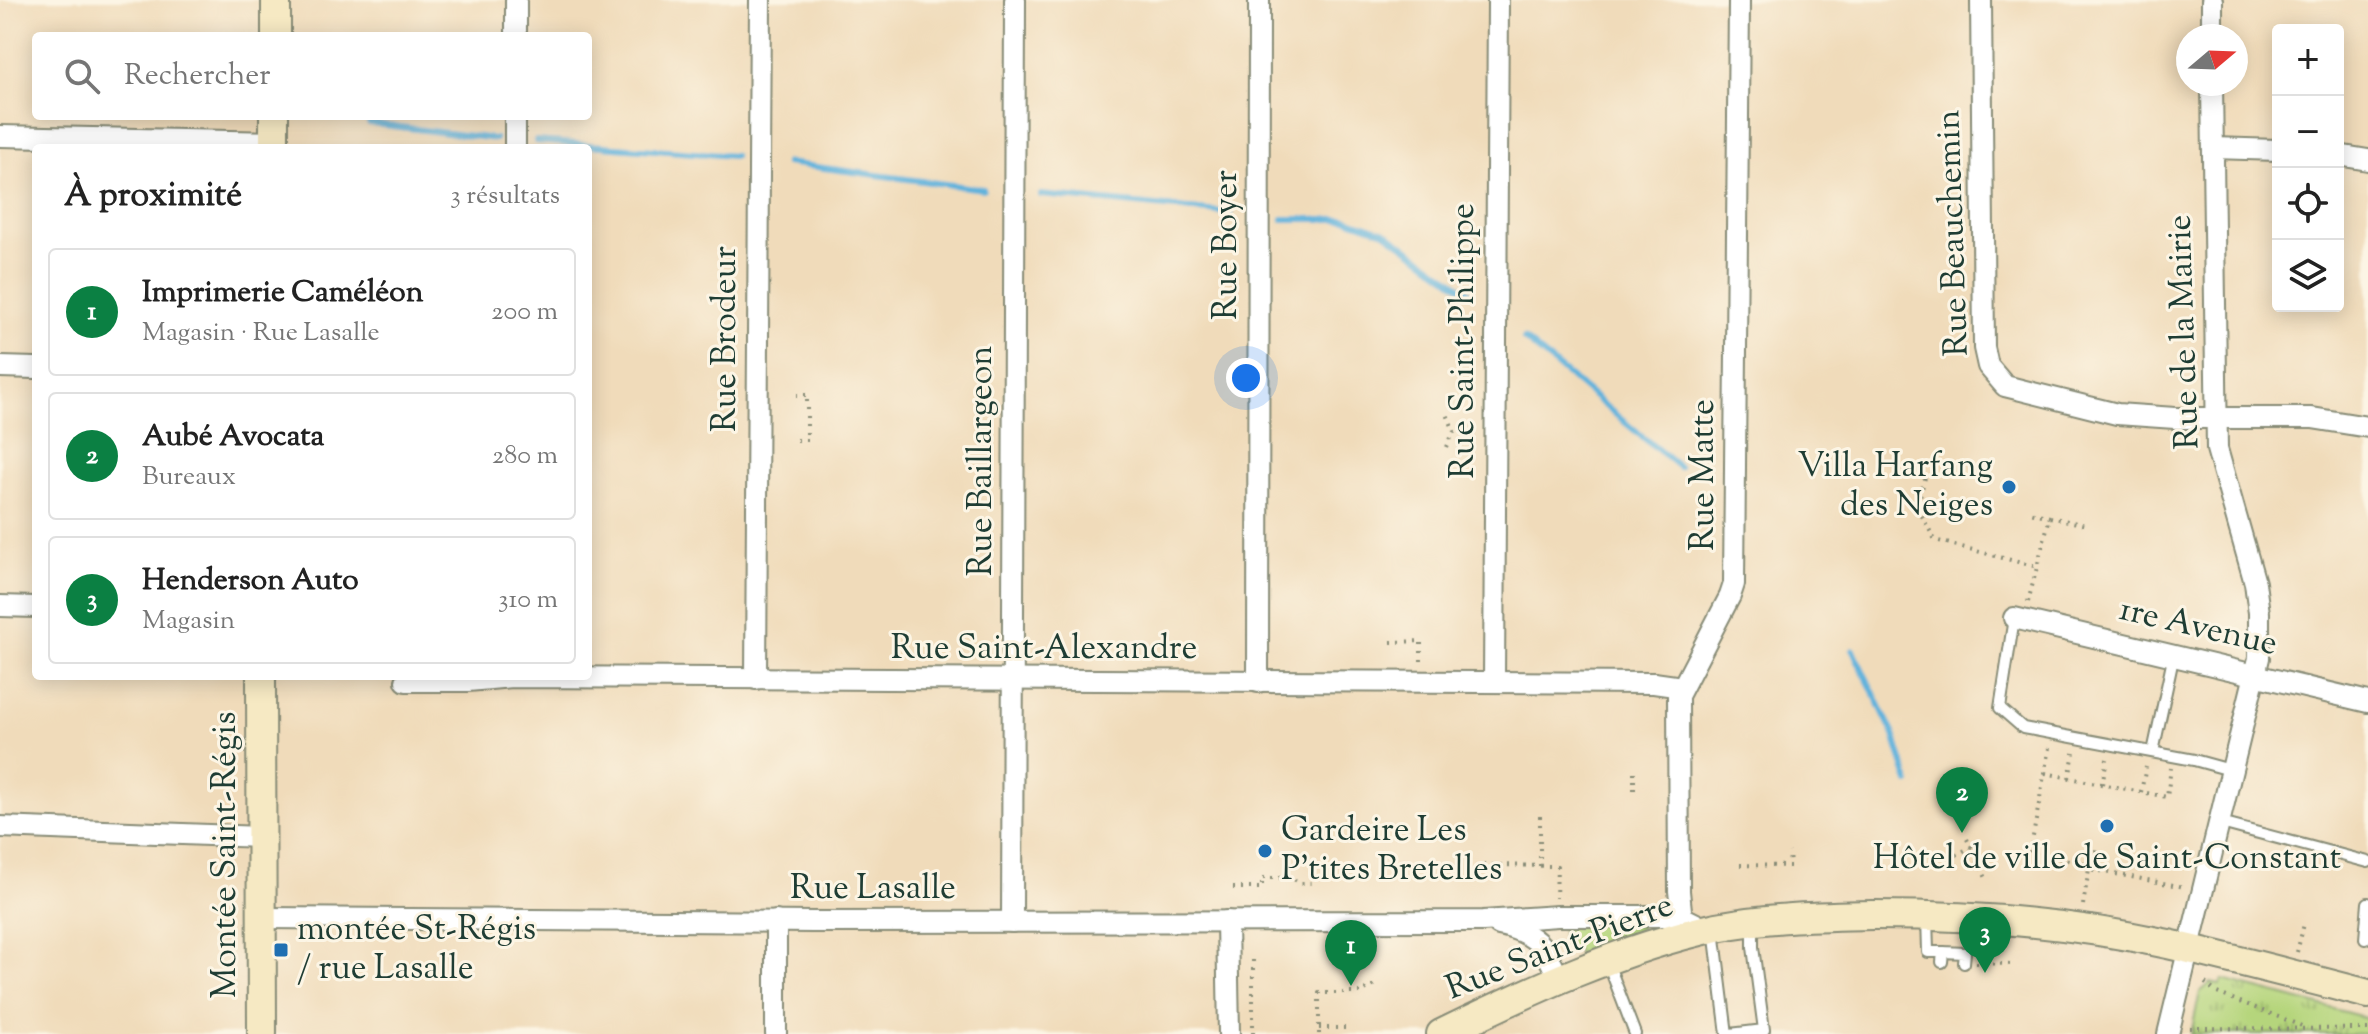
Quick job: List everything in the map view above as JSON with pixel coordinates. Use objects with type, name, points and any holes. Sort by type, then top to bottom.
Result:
[{"type":"main road","points":[[276,0],[276,32]]},
{"type":"main road","name":"Montée Saint-Régis","points":[[261,680],[262,1034]]},
{"type":"main road","name":"Rue Saint-Pierre","points":[[1441,1034],[1559,980],[1696,928],[1840,916],[1927,916],[2047,924],[2188,949],[2368,994]]},
{"type":"street","points":[[516,0],[516,32]]},
{"type":"street","name":"Rue Brodeur","points":[[756,679],[760,0]]},
{"type":"street","name":"Rue Baillargeon","points":[[1012,922],[1015,0]]},
{"type":"street","name":"Rue Boyer","points":[[1258,682],[1259,0]]},
{"type":"street","name":"Rue Saint-Philippe","points":[[1494,682],[1498,0]]},
{"type":"street","name":"Rue Matte","points":[[1696,928],[1677,708],[1682,687],[1711,635],[1734,584],[1739,0]]},
{"type":"street","name":"Rue Beauchemin","points":[[1981,0],[1984,348],[1988,366],[1998,381],[2013,390],[2144,418],[2298,417],[2368,427]]},
{"type":"street","points":[[2212,0],[2212,24]]},
{"type":"street","name":"Rue de la Mairie","points":[[2168,1034],[2257,675],[2260,631],[2255,583],[2221,464],[2216,418],[2212,96]]},
{"type":"street","points":[[515,120],[515,144]]},
{"type":"street","points":[[0,136],[274,135]]},
{"type":"street","points":[[2213,148],[2272,150]]},
{"type":"street","points":[[2344,156],[2368,160]]},
{"type":"street","points":[[0,367],[32,368]]},
{"type":"street","points":[[0,606],[32,607]]},
{"type":"street","name":"1re Avenue","points":[[2019,619],[2368,702]]},
{"type":"street","name":"Rue Saint-Alexandre","points":[[592,678],[1654,683],[1682,687]]},
{"type":"street","name":"Rue Saint-Alexandre","points":[[406,681],[432,680]]},
{"type":"street","points":[[0,827],[261,837]]},
{"type":"street","name":"Rue Lasalle","points":[[262,918],[1012,922],[1483,921],[1558,916],[1696,928]]},
{"type":"street","points":[[776,921],[776,1034]]},
{"type":"street","points":[[1227,921],[1229,1034]]},
{"type":"street","name":"Rue Lasalle","points":[[1483,921],[1517,929],[1538,941],[1547,952],[1559,980]]},
{"type":"lane","points":[[2019,619],[2000,708],[2023,728],[2153,752],[2234,771]]},
{"type":"lane","points":[[2153,752],[2174,654]]},
{"type":"lane","points":[[2221,823],[2368,862]]},
{"type":"lane","points":[[2365,939],[2368,903]]},
{"type":"lane","points":[[1927,916],[1928,952],[1942,957],[1965,953],[1964,963]]},
{"type":"lane","points":[[1696,928],[1728,1034],[1764,1030],[1753,947],[1753,922]]},
{"type":"lane","points":[[1607,961],[1635,1034]]},
{"type":"path","points":[[797,395],[807,395],[808,419],[807,440],[797,440]]},
{"type":"path","points":[[1447,414],[1454,431],[1447,447]]},
{"type":"path","points":[[1925,478],[1917,507],[1935,540],[2037,567]]},
{"type":"path","points":[[2030,512],[2086,525],[2086,528]]},
{"type":"path","points":[[2019,619],[2037,567],[2047,514]]},
{"type":"path","points":[[1391,642],[1421,641]]},
{"type":"path","points":[[2048,760],[2030,853],[2184,887]]},
{"type":"path","points":[[2069,778],[2071,766]]},
{"type":"path","points":[[1634,769],[1634,790]]},
{"type":"path","points":[[2102,784],[2105,772]]},
{"type":"path","points":[[2045,773],[2167,797],[2167,785]]},
{"type":"path","points":[[2141,792],[2143,779]]},
{"type":"path","points":[[1540,813],[1540,866]]},
{"type":"path","points":[[1967,839],[1987,880]]},
{"type":"path","points":[[1949,859],[1971,847]]},
{"type":"path","points":[[2083,905],[2090,866],[2097,849]]},
{"type":"path","points":[[1740,865],[1790,866],[1789,852]]},
{"type":"path","points":[[2167,860],[2190,865]]},
{"type":"path","points":[[1484,865],[1557,866],[1556,900]]},
{"type":"path","points":[[1233,888],[1262,888],[1262,878],[1292,878],[1300,883],[1314,883]]},
{"type":"path","points":[[2297,952],[2304,924]]},
{"type":"path","points":[[1253,959],[1253,1034]]},
{"type":"path","points":[[1987,963],[2014,964]]},
{"type":"path","points":[[1346,1028],[1318,1027],[1318,992],[1362,993],[1378,983]]},
{"type":"path","points":[[2205,983],[2217,993],[2309,1029]]},
{"type":"path","points":[[1346,993],[1346,1000]]},
{"type":"path","points":[[2190,1028],[2368,1029]]},
{"type":"green space","points":[[1561,922],[1640,925],[1641,928],[1577,955],[1577,950],[1564,947]]},
{"type":"green space","points":[[2223,980],[2368,1018],[2368,1034],[2191,1034],[2200,992],[2211,983],[2220,985]]},
{"type":"waterway","points":[[369,123],[495,139]]},
{"type":"waterway","points":[[536,141],[576,144]]},
{"type":"waterway","points":[[592,145],[734,156]]},
{"type":"waterway","points":[[786,163],[983,189]]},
{"type":"waterway","points":[[1041,195],[1230,213]]},
{"type":"waterway","points":[[1283,219],[1347,219],[1385,232],[1471,294]]},
{"type":"waterway","points":[[1524,339],[1679,467]]},
{"type":"waterway","points":[[1853,650],[1894,735],[1909,783]]},
{"type":"place","name":"Villa Harfang des Neiges","points":[[2009,487]]},
{"type":"place","name":"Hôtel de ville de Saint-Constant","points":[[2107,826]]},
{"type":"place","name":"Aubé Avocata","points":[[1962,833]]},
{"type":"place","name":"Gardeire Les P'tites Bretelles","points":[[1265,851]]},
{"type":"place","name":"montée St-Régis / rue Lasalle","points":[[281,950]]},
{"type":"place","name":"Henderson Auto","points":[[1985,973]]},
{"type":"place","name":"Imprimerie Caméléon","points":[[1351,986]]}]
